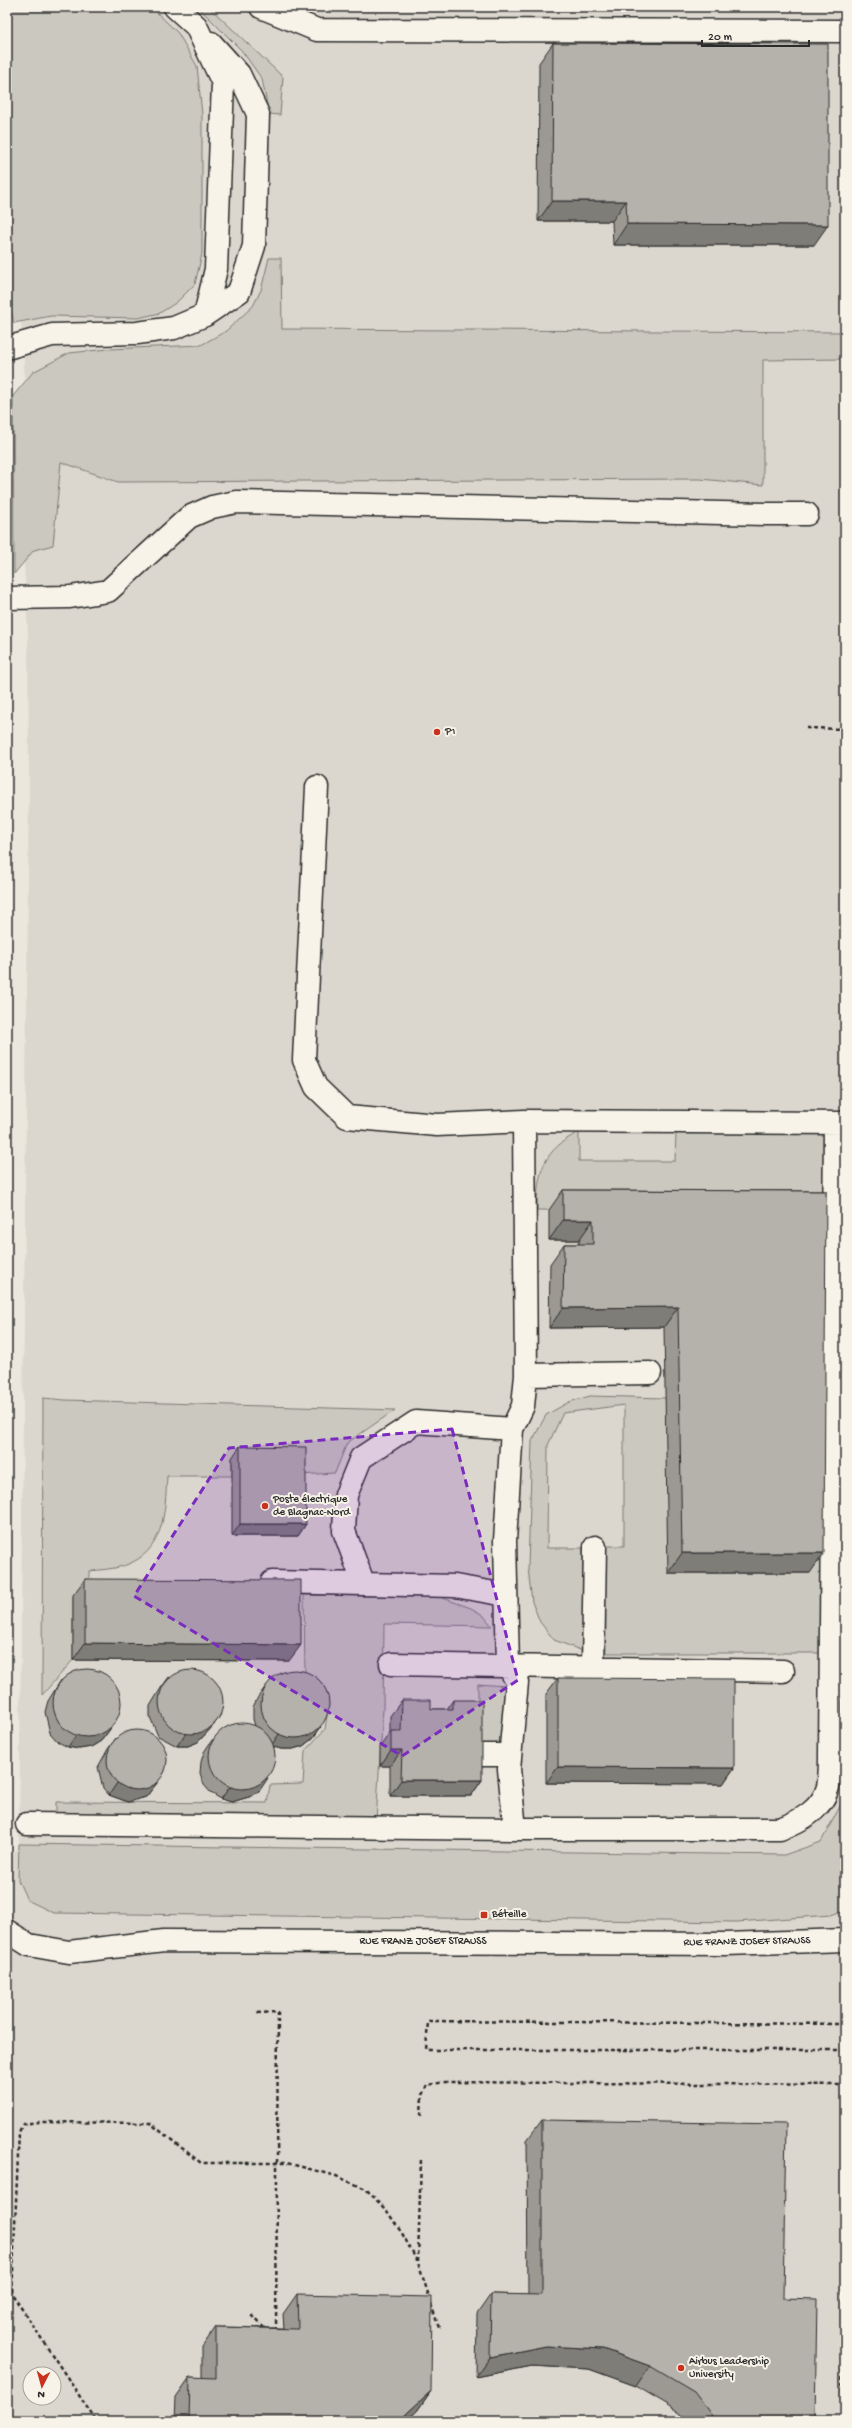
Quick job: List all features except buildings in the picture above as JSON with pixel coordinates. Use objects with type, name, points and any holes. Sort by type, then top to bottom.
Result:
[{"type":"street","points":[[7,348],[52,335],[137,333],[174,328],[205,315],[239,292],[254,246],[258,114],[239,74],[196,26],[175,7]]},
{"type":"street","points":[[261,7],[317,30],[845,30]]},
{"type":"street","points":[[196,26],[223,83],[216,270],[205,315]]},
{"type":"street","points":[[7,598],[70,597],[108,591],[189,517],[212,507],[236,502],[807,514]]},
{"type":"street","points":[[27,1824],[515,1829],[780,1829],[803,1820],[818,1804],[828,1787],[830,1755],[840,1123],[524,1121],[437,1125],[347,1117],[316,1087],[304,1060],[317,787]]},
{"type":"street","points":[[515,1829],[509,1768],[517,1682],[508,1665],[506,1541],[512,1429],[523,1406],[526,1375],[524,1121]]},
{"type":"street","points":[[526,1375],[650,1373]]},
{"type":"street","points":[[363,1582],[344,1531],[346,1495],[361,1458],[416,1422],[512,1429]]},
{"type":"street","points":[[593,1667],[595,1547]]},
{"type":"street","points":[[252,1582],[363,1582],[455,1586],[506,1595]]},
{"type":"street","points":[[391,1664],[783,1671]]},
{"type":"street","points":[[476,1755],[510,1755]]},
{"type":"street","name":"RUE FRANZ JOSEF STRAUSS","points":[[7,1931],[29,1945],[69,1952],[164,1941],[726,1944],[845,1940]]},
{"type":"path","points":[[806,728],[845,729]]},
{"type":"path","points":[[257,2013],[278,2012],[276,2333]]},
{"type":"path","points":[[845,2024],[428,2021],[426,2050],[845,2050]]},
{"type":"path","points":[[845,2077],[845,2103]]},
{"type":"path","points":[[421,2116],[422,2095],[426,2085],[445,2082],[844,2085]]},
{"type":"path","points":[[96,2421],[12,2294],[19,2132],[23,2124],[39,2122],[150,2123],[201,2163],[277,2163],[311,2168],[366,2189],[387,2211],[418,2263],[439,2328]]},
{"type":"path","points":[[842,2421],[844,2149]]},
{"type":"path","points":[[418,2263],[420,2158]]},
{"type":"path","points":[[252,2315],[272,2336]]},
{"type":"highlighted area","points":[[452,1429],[518,1680],[402,1756],[134,1596],[229,1448]]},
{"type":"shaded area","points":[[7,7],[845,7],[845,2421],[7,2421],[7,1863],[19,1844],[29,779],[28,634],[24,563],[26,395],[19,292]]},
{"type":"shaded area","points":[[7,7],[151,7],[178,33],[197,66],[202,114],[202,254],[195,284],[177,302],[160,313],[138,318],[51,316],[14,323],[7,293]]},
{"type":"shaded area","points":[[198,7],[209,7],[283,77],[280,115],[269,114],[262,79],[242,51]]},
{"type":"shaded area","points":[[269,258],[281,258],[282,329],[845,332],[845,359],[763,360],[763,485],[700,479],[118,482],[61,462],[53,545],[34,550],[14,574],[13,396],[33,372],[69,353],[109,349],[201,345],[226,331],[253,306],[261,290]]},
{"type":"shaded area","points":[[579,1132],[579,1161],[675,1161],[676,1133],[826,1134],[823,1653],[606,1653],[605,1546],[624,1546],[624,1405],[563,1413],[548,1445],[547,1548],[583,1548],[583,1651],[554,1640],[540,1622],[532,1602],[528,1568],[532,1441],[546,1415],[569,1402],[590,1396],[666,1398],[812,1212],[537,1210],[538,1184],[544,1164],[557,1146]]},
{"type":"shaded area","points":[[43,1398],[65,1400],[395,1410],[347,1443],[335,1473],[298,1475],[232,1458],[232,1476],[167,1476],[165,1503],[160,1530],[155,1541],[147,1552],[137,1560],[123,1566],[111,1569],[89,1571],[89,1595],[73,1596],[73,1660],[42,1695]]},
{"type":"shaded area","points":[[304,1595],[440,1597],[471,1608],[483,1615],[492,1626],[384,1624],[383,1709],[376,1821],[56,1818],[56,1802],[267,1803],[270,1785],[303,1784],[305,1751],[325,1729],[328,1708],[305,1678]]},
{"type":"shaded area","points":[[478,1684],[505,1686],[507,1691],[505,1742],[496,1746],[471,1746],[478,1710]]},
{"type":"shaded area","points":[[845,1797],[845,1910],[831,1915],[737,1922],[54,1913],[27,1900],[18,1880],[19,1844],[784,1855],[821,1842]]},
{"type":"place","name":"P1","points":[[437,732]]},
{"type":"place","name":"Poste électrique de Blagnac-Nord","points":[[265,1506]]},
{"type":"place","name":"Béteille","points":[[484,1915]]},
{"type":"place","name":"Airbus Leadership University","points":[[681,2368]]}]
